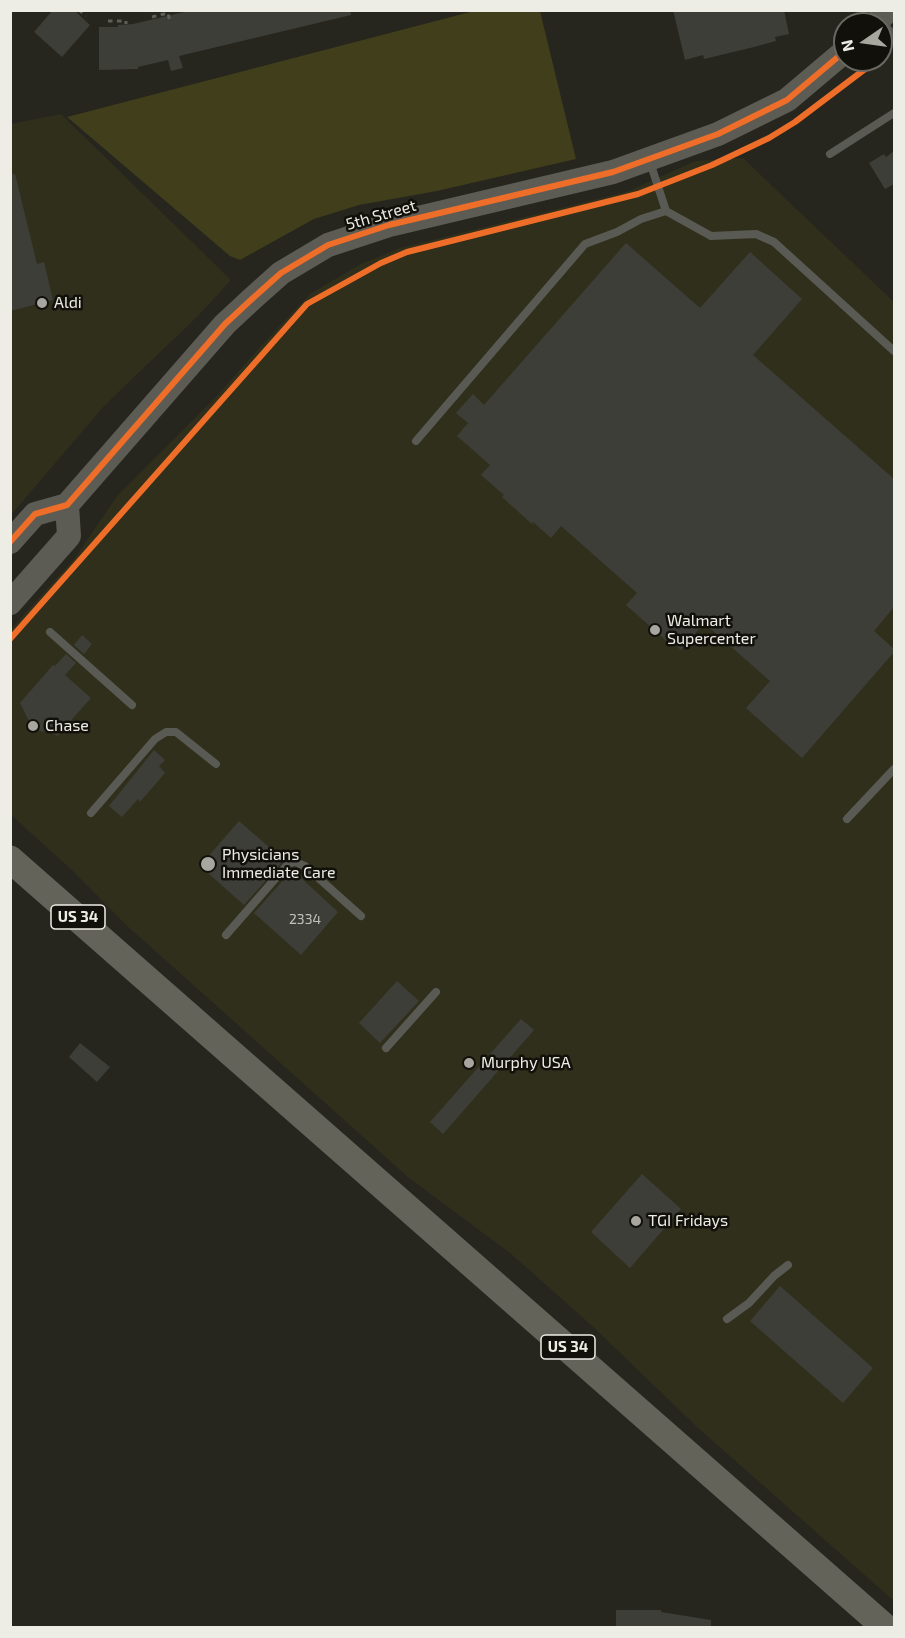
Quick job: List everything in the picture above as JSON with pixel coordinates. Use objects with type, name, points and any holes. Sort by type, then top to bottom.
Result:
[{"type":"main road","name":"US 34","points":[[10,859],[886,1628]]},
{"type":"street","name":"5th Street","points":[[67,505],[225,324],[281,273],[328,245],[389,225],[613,172],[718,134],[787,99],[833,61]]},
{"type":"street","points":[[10,542],[35,514],[67,505],[69,536],[10,603]]},
{"type":"lane","points":[[831,154],[894,113]]},
{"type":"lane","points":[[649,159],[666,211],[711,236],[756,234],[774,242],[894,351]]},
{"type":"lane","points":[[416,441],[585,244],[666,211]]},
{"type":"lane","points":[[50,632],[132,705]]},
{"type":"lane","points":[[91,813],[155,739],[166,732],[176,732],[216,764]]},
{"type":"lane","points":[[848,819],[894,769]]},
{"type":"lane","points":[[226,935],[288,864],[295,862],[305,866],[361,916]]},
{"type":"lane","points":[[386,1048],[436,992]]},
{"type":"lane","points":[[727,1319],[749,1302],[788,1265]]},
{"type":"path","points":[[79,10],[86,16]]},
{"type":"path","points":[[152,17],[168,13],[171,22]]},
{"type":"path","points":[[108,21],[126,21],[126,24]]},
{"type":"shaded area","points":[[478,10],[540,11],[576,159],[437,191],[359,205],[314,219],[240,260],[230,256],[67,117]]},
{"type":"shaded area","points":[[61,114],[231,280],[198,316],[105,405],[11,515],[11,124]]},
{"type":"shaded area","points":[[743,158],[894,302],[894,1601],[698,1428],[590,1324],[510,1253],[409,1178],[125,924],[74,872],[11,815],[11,629],[74,559],[117,496],[216,397],[310,294],[359,265],[400,248],[629,191],[695,161]]},
{"type":"building","points":[[53,10],[74,10],[90,25],[62,57],[34,32]]},
{"type":"building","points":[[193,10],[350,10],[351,15],[179,56],[183,68],[171,71],[168,60],[138,67],[138,69],[99,70],[99,27],[118,27],[118,25],[133,24]]},
{"type":"building","points":[[673,10],[784,10],[789,34],[775,37],[776,41],[754,47],[704,59],[703,55],[685,60]]},
{"type":"building","points":[[894,151],[894,184],[885,189],[869,163],[884,154],[886,157]]},
{"type":"building","points":[[15,174],[37,264],[44,262],[53,300],[10,311],[10,175]]},
{"type":"building","points":[[626,243],[700,308],[750,252],[802,299],[753,355],[894,479],[894,607],[874,631],[894,649],[894,652],[802,758],[746,708],[770,681],[704,623],[681,650],[670,641],[669,643],[626,605],[637,593],[561,526],[551,538],[533,522],[532,524],[481,475],[490,465],[457,436],[468,423],[456,413],[473,394],[484,405]]},
{"type":"building","points":[[82,635],[92,644],[84,654],[74,645]]},
{"type":"building","points":[[66,654],[76,663],[65,675],[91,698],[57,736],[40,731],[31,725],[20,703],[53,665],[55,666]]},
{"type":"building","points":[[154,750],[165,760],[159,766],[165,773],[140,802],[138,799],[122,817],[109,806]]},
{"type":"building","points":[[239,821],[284,860],[244,905],[200,866]]},
{"type":"building","points":[[299,876],[338,912],[301,955],[254,913],[285,878]]},
{"type":"building","points":[[397,981],[419,1001],[380,1043],[359,1023]]},
{"type":"building","name":"Murphy USA","points":[[521,1019],[534,1030],[443,1134],[430,1122]]},
{"type":"building","points":[[80,1043],[110,1067],[97,1082],[69,1057]]},
{"type":"building","name":"TGI Fridays","points":[[642,1174],[681,1209],[630,1268],[591,1232]]},
{"type":"building","points":[[780,1286],[873,1368],[843,1403],[750,1321]]},
{"type":"building","points":[[616,1610],[661,1610],[661,1612],[711,1620],[711,1628],[616,1628]]},
{"type":"cycle path","points":[[10,542],[35,514],[67,505],[225,324],[281,273],[328,245],[389,225],[613,172],[718,134],[787,100],[833,61]]},
{"type":"cycle path","points":[[10,639],[307,304],[381,263],[407,252],[638,194],[712,165],[769,138],[795,122],[861,72]]},
{"type":"place","name":"Aldi","points":[[42,303]]},
{"type":"place","name":"Walmart Supercenter","points":[[655,630]]},
{"type":"place","name":"Chase","points":[[33,726]]},
{"type":"place","name":"Physicians Immediate Care","points":[[208,864]]},
{"type":"place","name":"Murphy USA","points":[[469,1063]]},
{"type":"place","name":"TGI Fridays","points":[[636,1221]]}]
